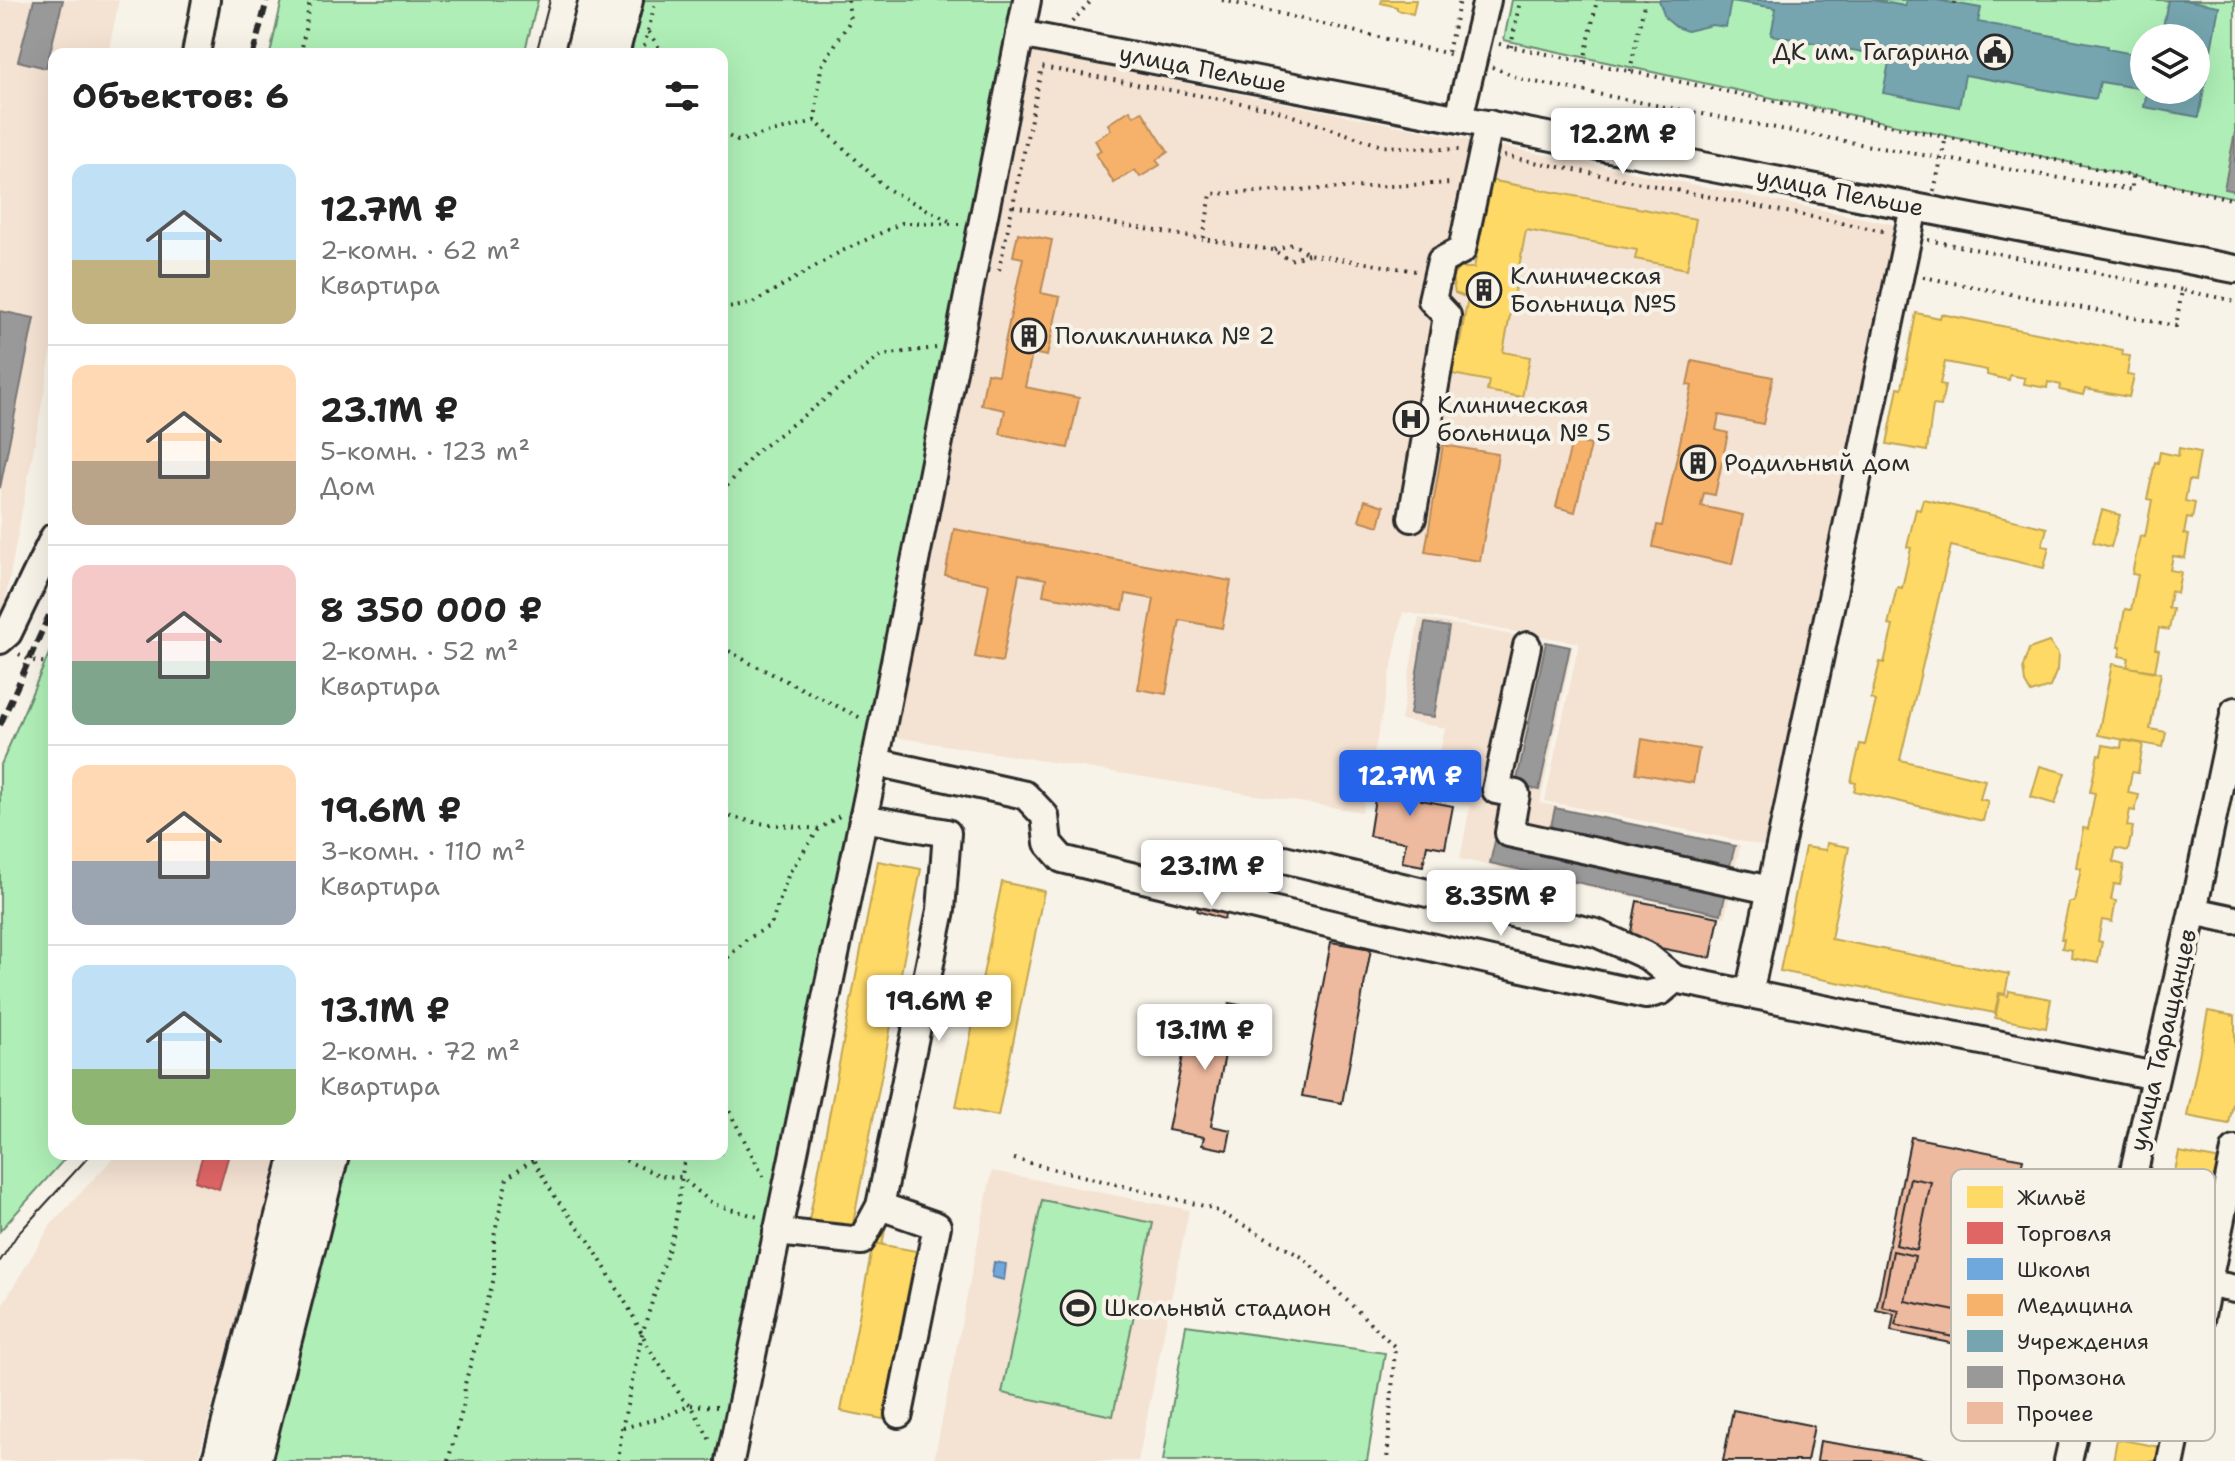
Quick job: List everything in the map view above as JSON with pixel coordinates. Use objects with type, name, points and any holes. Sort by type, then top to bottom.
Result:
[{"type":"main road","points":[[585,48],[597,0]]},
{"type":"main road","points":[[613,48],[625,0]]},
{"type":"main road","points":[[220,1461],[297,1160]]},
{"type":"main road","points":[[253,1461],[329,1160]]},
{"type":"street","points":[[197,48],[206,0]]},
{"type":"street","points":[[730,1461],[875,762],[1027,0]]},
{"type":"street","points":[[1459,118],[1466,51],[1487,0]]},
{"type":"street","name":"улица Пельше","points":[[1020,34],[2235,269]]},
{"type":"street","points":[[1412,518],[1447,316],[1432,300],[1441,261],[1462,250],[1489,124]]},
{"type":"street","points":[[1749,994],[1914,207]]},
{"type":"street","points":[[5,644],[48,550]]},
{"type":"street","points":[[1527,646],[1496,790],[1516,794],[1509,833],[1770,890]]},
{"type":"street","name":"улица Таращанцев","points":[[2134,1169],[2235,711]]},
{"type":"street","points":[[875,762],[1025,795],[1045,816],[1048,843],[1062,859],[1421,947],[1646,995],[1661,991],[1675,979]]},
{"type":"street","points":[[779,1224],[861,1241],[880,1206],[941,910],[947,833],[863,818]]},
{"type":"street","points":[[1284,859],[1596,933],[1647,956],[1675,979],[2155,1076]]},
{"type":"street","points":[[2193,911],[2235,920]]},
{"type":"street","points":[[2215,1249],[2235,1150]]},
{"type":"street","points":[[880,1206],[937,1226],[899,1414]]},
{"type":"street","points":[[2215,1285],[2235,1289]]},
{"type":"street","name":"улица Таращанцев","points":[[2068,1461],[2072,1441]]},
{"type":"street","points":[[2171,1461],[2175,1441]]},
{"type":"path","points":[[302,48],[310,0]]},
{"type":"path","points":[[644,48],[656,0]]},
{"type":"path","points":[[815,121],[821,67],[850,21],[848,0]]},
{"type":"path","points":[[1222,0],[1466,51],[1524,80],[1881,148],[2132,190],[2132,176]]},
{"type":"path","points":[[1460,0],[1466,51]]},
{"type":"path","points":[[1511,47],[1520,0]]},
{"type":"path","points":[[1584,62],[1597,0]]},
{"type":"path","points":[[1630,71],[1645,0]]},
{"type":"path","points":[[648,31],[659,48]]},
{"type":"path","points":[[1466,51],[1511,47],[2235,200]]},
{"type":"path","points":[[996,284],[1042,67],[1269,108],[1382,146],[1483,152],[2235,301]]},
{"type":"path","points":[[728,136],[738,141],[815,121]]},
{"type":"path","points":[[728,308],[751,304],[840,252],[902,223],[953,223],[887,189],[815,121]]},
{"type":"path","points":[[1203,239],[1211,194],[1476,182]]},
{"type":"path","points":[[1013,206],[1273,250],[1290,260],[1308,254]]},
{"type":"path","points":[[1273,250],[1293,244],[1308,254],[1438,275]]},
{"type":"path","points":[[1917,276],[2176,326],[2182,290]]},
{"type":"path","points":[[728,485],[755,453],[882,355],[958,345]]},
{"type":"path","points":[[5,644],[29,660],[48,663]]},
{"type":"path","points":[[728,650],[881,727]]},
{"type":"path","points":[[728,957],[746,940],[771,925],[789,873],[819,829],[839,814],[863,818]]},
{"type":"path","points":[[728,816],[819,829]]},
{"type":"path","points":[[728,1108],[752,1153],[779,1224]]},
{"type":"path","points":[[1014,1159],[1212,1208],[1302,1257],[1395,1347],[1387,1461]]},
{"type":"path","points":[[448,1461],[494,1278],[494,1237],[507,1178],[527,1160]]},
{"type":"path","points":[[534,1160],[555,1197],[589,1241],[642,1334],[683,1399],[691,1405],[714,1447],[730,1461]]},
{"type":"path","points":[[625,1160],[661,1176],[681,1177],[713,1204],[779,1224]]},
{"type":"path","points":[[618,1461],[642,1334],[674,1232],[684,1160]]},
{"type":"path","points":[[622,1429],[691,1405],[741,1409]]},
{"type":"path","points":[[451,1451],[456,1461]]},
{"type":"shaded area","points":[[0,0],[119,0],[109,48],[48,48],[48,371],[0,629]]},
{"type":"shaded area","name":"Клиническая больница № 5","points":[[1033,53],[1902,226],[1774,848],[1545,801],[1579,643],[1403,612],[1362,812],[895,737]]},
{"type":"shaded area","points":[[1419,618],[1573,646],[1540,803],[1740,845],[1725,917],[1460,859],[1470,806],[1431,796],[1445,728],[1401,720]]},
{"type":"shaded area","points":[[111,1160],[279,1160],[197,1461],[0,1461],[0,1309],[50,1226]]},
{"type":"shaded area","points":[[992,1171],[1189,1210],[1138,1461],[934,1461]]},
{"type":"green space","points":[[282,0],[538,0],[526,48],[271,48]]},
{"type":"green space","points":[[638,0],[1022,0],[721,1461],[269,1461],[344,1160],[728,1160],[728,48],[626,48]]},
{"type":"green space","points":[[1512,0],[2235,0],[2235,198],[1504,40]]},
{"type":"green space","points":[[48,656],[48,1160],[64,1160],[0,1231],[0,767]]},
{"type":"green space","name":"Школьный стадион","points":[[1042,1200],[1153,1223],[1113,1416],[1002,1393]]},
{"type":"green space","points":[[1186,1325],[1385,1353],[1367,1461],[1163,1461]]},
{"type":"building: Жильё","points":[[1382,0],[1416,0],[1413,14],[1381,3]]},
{"type":"building: Жильё","name":"Клиническая Больница №5","points":[[1484,179],[1696,219],[1687,269],[1635,259],[1637,250],[1526,230],[1503,352],[1530,357],[1522,397],[1487,391],[1489,381],[1447,373],[1453,345],[1459,346],[1468,298],[1455,293],[1452,277],[1459,268],[1474,268],[1485,212],[1478,210]]},
{"type":"building: Жильё","points":[[1916,313],[1940,318],[1941,314],[2123,350],[2122,355],[2130,356],[2127,375],[2134,376],[2129,397],[2085,389],[2083,395],[2060,390],[2061,385],[2048,382],[2047,388],[2024,384],[2025,378],[2010,375],[2009,380],[1987,375],[1987,370],[1945,362],[1940,384],[1945,385],[1941,406],[1933,405],[1927,451],[1887,444],[1898,387],[1902,388]]},
{"type":"building: Жильё","points":[[2179,448],[2200,452],[2195,481],[2189,480],[2185,501],[2195,503],[2192,519],[2187,518],[2184,534],[2189,535],[2185,558],[2173,556],[2170,570],[2181,572],[2177,593],[2171,591],[2168,608],[2173,609],[2169,630],[2159,628],[2155,671],[2127,667],[2129,658],[2119,656],[2121,647],[2118,647],[2125,609],[2131,610],[2138,575],[2132,574],[2140,536],[2145,537],[2152,500],[2147,499],[2155,462],[2158,463],[2160,452],[2178,456]]},
{"type":"building: Жильё","points":[[1923,499],[2047,528],[2042,546],[2049,547],[2044,568],[1951,546],[1900,760],[1985,780],[1980,799],[1988,801],[1983,821],[1854,791],[1856,783],[1851,782],[1860,744],[1865,745],[1876,701],[1871,699],[1893,626],[1888,625],[1897,587],[1902,588],[1916,509],[1920,510]]},
{"type":"building: Жильё","points":[[2102,510],[2120,515],[2111,547],[2093,542]]},
{"type":"building: Жильё","points":[[2049,642],[2058,654],[2057,670],[2050,687],[2031,693],[2025,683],[2023,667],[2029,649]]},
{"type":"building: Жильё","points":[[2112,664],[2161,673],[2150,729],[2166,732],[2163,747],[2098,735]]},
{"type":"building: Жильё","points":[[2122,740],[2143,744],[2138,773],[2132,772],[2128,793],[2139,795],[2135,811],[2130,810],[2127,826],[2133,827],[2128,851],[2116,848],[2113,862],[2124,865],[2120,885],[2114,884],[2111,900],[2116,901],[2112,922],[2102,920],[2098,963],[2071,958],[2072,950],[2062,948],[2064,939],[2061,939],[2069,902],[2074,902],[2081,868],[2076,867],[2083,828],[2088,829],[2095,793],[2090,792],[2098,754],[2101,755],[2103,745],[2121,748]]},
{"type":"building: Жильё","points":[[2040,766],[2065,773],[2055,804],[2031,797]]},
{"type":"building: Жильё","points":[[1827,843],[1849,847],[1831,939],[2009,974],[2005,994],[1999,993],[1995,1013],[1780,971],[1805,847],[1826,850]]},
{"type":"building: Жильё","points":[[878,861],[921,869],[853,1224],[885,1230],[882,1245],[807,1231]]},
{"type":"building: Жильё","points":[[1002,882],[1044,891],[998,1116],[956,1107]]},
{"type":"building: Жильё","points":[[2009,991],[2051,999],[2046,1028],[1995,1018],[2000,994],[2008,996]]},
{"type":"building: Жильё","points":[[2208,1011],[2235,1016],[2235,1093],[2229,1124],[2187,1116]]},
{"type":"building: Жильё","points":[[2179,1152],[2221,1160],[2215,1190],[2215,1169],[2175,1169]]},
{"type":"building: Жильё","points":[[873,1243],[916,1251],[883,1419],[841,1411]]},
{"type":"building: Жильё","points":[[2117,1441],[2160,1447],[2158,1461],[2113,1461]]},
{"type":"building: Торговля","points":[[201,1160],[227,1160],[219,1189],[195,1181]]},
{"type":"building: Школы","points":[[994,1262],[1006,1264],[1004,1280],[992,1277]]},
{"type":"building: Медицина","points":[[1130,110],[1134,116],[1142,111],[1168,152],[1156,160],[1160,165],[1140,177],[1135,170],[1114,183],[1096,154],[1101,151],[1095,140],[1111,130],[1108,124]]},
{"type":"building: Медицина","name":"Поликлиника № 2","points":[[1018,233],[1052,240],[1041,293],[1060,297],[1047,356],[1032,353],[1025,387],[1079,398],[1068,448],[1000,434],[1005,410],[981,405],[987,373],[998,375],[1023,258],[1013,256]]},
{"type":"building: Медицина","name":"Родильный дом","points":[[1692,361],[1773,377],[1763,424],[1719,415],[1716,430],[1728,433],[1715,495],[1704,493],[1701,506],[1743,515],[1732,564],[1653,547],[1657,525],[1662,526],[1692,386],[1687,385]]},
{"type":"building: Медицина","points":[[1572,441],[1591,445],[1575,512],[1556,507]]},
{"type":"building: Медицина","points":[[1443,445],[1498,454],[1480,561],[1425,552]]},
{"type":"building: Медицина","points":[[1365,500],[1384,506],[1379,526],[1359,520]]},
{"type":"building: Медицина","points":[[954,529],[1231,581],[1222,628],[1180,620],[1166,694],[1138,689],[1154,599],[1126,594],[1123,610],[1043,595],[1046,579],[1019,574],[1002,662],[975,657],[989,584],[945,575]]},
{"type":"building: Медицина","points":[[1642,739],[1699,749],[1693,783],[1636,773]]},
{"type":"building: Учреждения","name":"ДК им. Гагарина","points":[[1659,0],[1872,0],[1905,6],[1906,0],[1936,0],[1981,8],[1978,22],[2107,46],[2107,49],[2130,53],[2130,87],[2100,82],[2096,99],[1965,75],[1959,107],[1883,93],[1890,57],[1771,35],[1776,8],[1731,1],[1726,27],[1712,25],[1687,31],[1665,18]]},
{"type":"building: Учреждения","points":[[2168,0],[2219,6],[2210,56],[2210,24],[2164,24]]},
{"type":"building: Учреждения","points":[[2145,104],[2201,104],[2199,117],[2144,107]]},
{"type":"building: Промзона","points":[[34,0],[63,0],[51,48],[48,48],[46,68],[18,61]]},
{"type":"building: Промзона","points":[[2235,132],[2235,191],[2224,189]]},
{"type":"building: Промзона","points":[[0,311],[34,318],[0,488]]},
{"type":"building: Промзона","points":[[1425,623],[1449,627],[1434,717],[1410,714]]},
{"type":"building: Промзона","points":[[1546,642],[1570,647],[1539,790],[1516,785]]},
{"type":"building: Промзона","points":[[1555,808],[1735,846],[1729,869],[1550,831]]},
{"type":"building: Промзона","points":[[1495,841],[1726,892],[1721,914],[1490,863]]},
{"type":"building: Прочее","points":[[1389,772],[1425,779],[1421,800],[1453,806],[1445,848],[1427,845],[1423,866],[1402,862],[1406,842],[1369,836],[1376,792],[1385,794]]},
{"type":"building: Прочее","points":[[1201,896],[1228,904],[1224,919],[1197,911]]},
{"type":"building: Прочее","points":[[1637,901],[1719,917],[1711,958],[1629,942]]},
{"type":"building: Прочее","points":[[1331,942],[1371,949],[1342,1103],[1302,1096]]},
{"type":"building: Прочее","points":[[1229,1003],[1255,1008],[1251,1028],[1231,1024],[1211,1126],[1231,1130],[1227,1150],[1202,1145],[1204,1137],[1168,1130],[1193,1006],[1227,1012]]},
{"type":"building: Прочее","points":[[1911,1137],[2023,1159],[2021,1169],[1951,1169],[1951,1343],[1891,1331],[1894,1314],[1876,1310]]},
{"type":"building: Прочее","points":[[1910,1178],[1931,1182],[1917,1250],[1896,1245]]},
{"type":"building: Прочее","points":[[1893,1251],[1915,1256],[1905,1301],[1951,1310],[1951,1337],[1895,1325],[1899,1311],[1882,1307]]},
{"type":"building: Прочее","points":[[1733,1410],[1814,1426],[1807,1461],[1723,1461]]},
{"type":"building: Прочее","points":[[1820,1441],[1907,1455],[1937,1461],[1817,1461]]},
{"type":"tram line","points":[[538,48],[550,0]]},
{"type":"tram line","points":[[0,1261],[17,1235],[86,1160]]},
{"type":"railway","points":[[255,48],[267,0]]},
{"type":"railway","points":[[0,725],[48,617]]},
{"type":"place","name":"ДК им. Гагарина","points":[[1995,52]]},
{"type":"place","name":"Клиническая Больница №5","points":[[1484,290]]},
{"type":"place","name":"Поликлиника № 2","points":[[1029,336]]},
{"type":"place","name":"Клиническая больница № 5","points":[[1411,419]]},
{"type":"place","name":"Родильный дом","points":[[1698,463]]},
{"type":"place","name":"Школьный стадион","points":[[1078,1308]]}]
